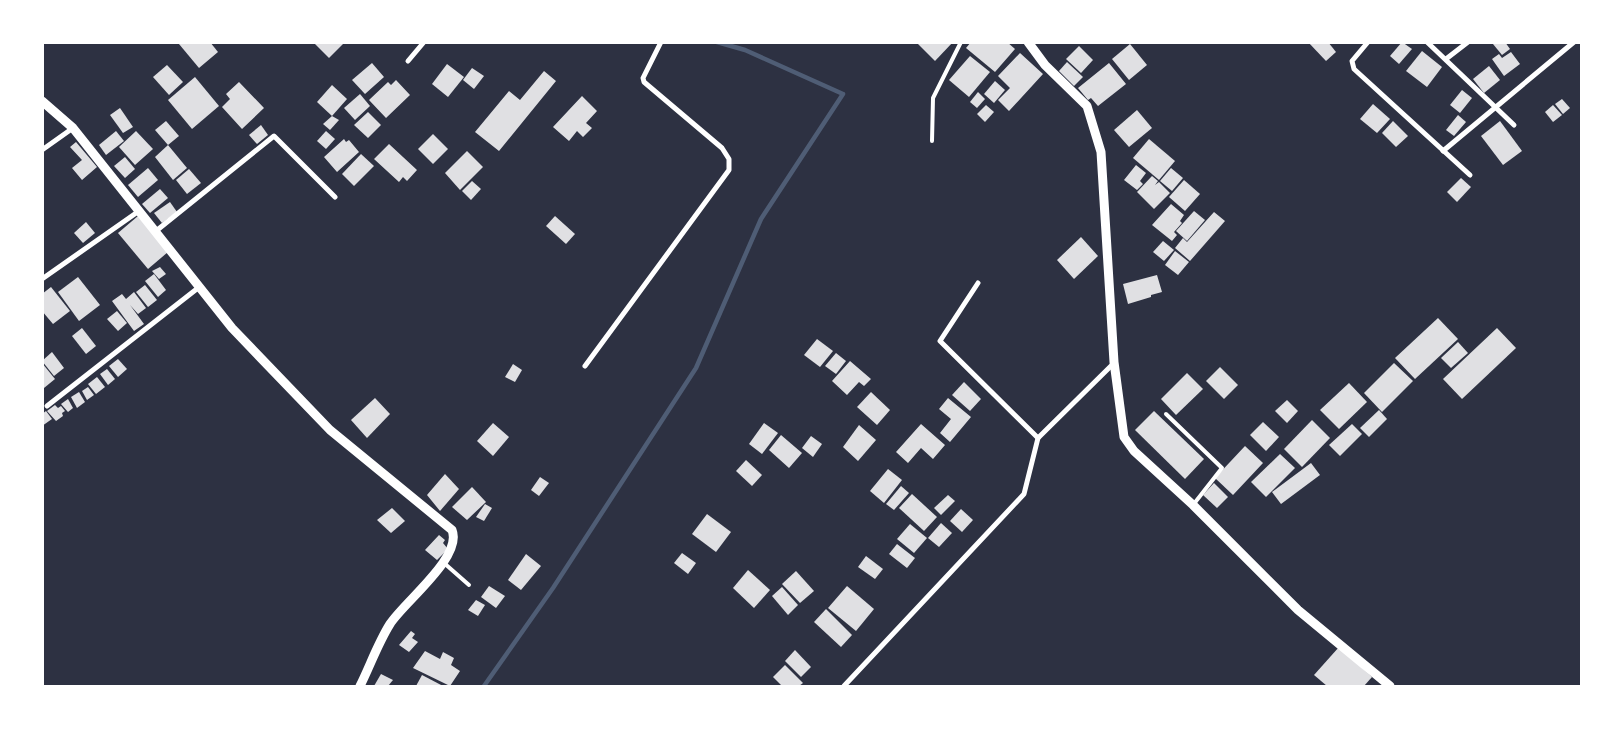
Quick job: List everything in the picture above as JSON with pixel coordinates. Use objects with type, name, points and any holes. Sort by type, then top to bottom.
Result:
[{"type":"street","points":[[408,61],[424,42]]},
{"type":"street","points":[[585,366],[729,170],[728,159],[722,148],[644,82],[643,78],[661,42]]},
{"type":"street","points":[[1028,42],[1045,65],[1087,106],[1101,152],[1114,362],[1124,437],[1134,451],[1193,505],[1298,610],[1390,686]]},
{"type":"street","points":[[1368,42],[1352,61],[1354,70],[1470,175]]},
{"type":"street","points":[[1428,42],[1514,125]]},
{"type":"street","points":[[1446,59],[1468,42]]},
{"type":"street","points":[[1443,151],[1494,106],[1574,42]]},
{"type":"street","points":[[42,101],[73,128],[156,231],[198,288],[232,328],[330,430],[452,530],[454,540],[444,562],[390,623],[360,686]]},
{"type":"street","points":[[42,150],[73,128]]},
{"type":"street","points":[[156,231],[274,136],[335,197]]},
{"type":"street","points":[[42,279],[138,211]]},
{"type":"street","points":[[978,283],[940,341],[1038,438]]},
{"type":"street","points":[[47,406],[198,288]]},
{"type":"street","points":[[844,686],[1024,494],[1038,438],[1114,362]]},
{"type":"lane","points":[[932,141],[934,98],[961,42]]},
{"type":"lane","points":[[1166,414],[1222,468],[1193,505]]},
{"type":"lane","points":[[444,562],[469,585]]},
{"type":"building","points":[[181,42],[210,42],[218,52],[199,68],[179,44]]},
{"type":"building","points":[[316,42],[345,42],[329,58],[315,44]]},
{"type":"building","points":[[916,42],[953,42],[935,61]]},
{"type":"building","points":[[971,42],[1007,42],[1015,49],[995,72],[966,48]]},
{"type":"building","points":[[1308,42],[1328,42],[1336,52],[1326,61]]},
{"type":"building","points":[[1402,42],[1412,49],[1399,64],[1390,56]]},
{"type":"building","points":[[1495,42],[1505,42],[1510,49],[1502,55],[1493,44]]},
{"type":"building","points":[[1130,44],[1147,65],[1129,80],[1112,59]]},
{"type":"building","points":[[1079,46],[1093,60],[1081,73],[1066,59]]},
{"type":"building","points":[[1422,51],[1442,67],[1427,87],[1406,71]]},
{"type":"building","points":[[1511,52],[1520,64],[1504,76],[1492,59],[1499,54],[1502,58]]},
{"type":"building","points":[[1020,53],[1043,74],[1009,111],[998,100],[1010,88],[998,76]]},
{"type":"building","points":[[970,56],[990,72],[969,97],[949,80]]},
{"type":"building","points":[[1067,62],[1083,77],[1074,86],[1059,71]]},
{"type":"building","points":[[372,63],[384,77],[365,94],[352,80]]},
{"type":"building","points":[[1109,63],[1126,84],[1098,106],[1091,98],[1088,100],[1078,88]]},
{"type":"building","points":[[447,64],[464,77],[448,97],[432,84]]},
{"type":"building","points":[[167,65],[183,82],[169,95],[153,77]]},
{"type":"building","points":[[1489,66],[1500,80],[1484,93],[1473,79]]},
{"type":"building","points":[[472,68],[484,76],[474,89],[463,80]]},
{"type":"building","points":[[544,71],[556,81],[499,151],[475,132],[509,91],[520,100]]},
{"type":"building","points":[[195,77],[219,106],[192,129],[168,100]]},
{"type":"building","points":[[396,80],[410,95],[386,118],[369,100],[388,82],[391,85]]},
{"type":"building","points":[[995,81],[1005,90],[994,103],[984,94]]},
{"type":"building","points":[[239,82],[264,108],[242,129],[222,107],[230,99],[226,94]]},
{"type":"building","points":[[332,85],[347,99],[332,116],[317,102]]},
{"type":"building","points":[[1462,90],[1472,98],[1460,113],[1450,105]]},
{"type":"building","points":[[978,92],[985,99],[977,108],[970,102]]},
{"type":"building","points":[[360,94],[370,106],[355,120],[344,108]]},
{"type":"building","points":[[582,96],[597,111],[586,123],[592,128],[583,137],[577,131],[569,141],[553,127]]},
{"type":"building","points":[[1562,99],[1570,108],[1563,114],[1555,104]]},
{"type":"building","points":[[1373,104],[1390,119],[1377,133],[1360,119]]},
{"type":"building","points":[[986,105],[994,112],[985,122],[977,114]]},
{"type":"building","points":[[1553,105],[1562,115],[1553,122],[1545,112]]},
{"type":"building","points":[[120,108],[133,127],[123,133],[110,115]]},
{"type":"building","points":[[1137,110],[1152,128],[1129,147],[1114,130]]},
{"type":"building","points":[[368,112],[381,125],[368,138],[354,125]]},
{"type":"building","points":[[1458,115],[1466,122],[1454,136],[1446,130]]},
{"type":"building","points":[[332,116],[339,120],[330,130],[323,124]]},
{"type":"building","points":[[166,121],[179,136],[168,145],[155,130]]},
{"type":"building","points":[[1393,121],[1408,136],[1396,147],[1382,133]]},
{"type":"building","points":[[1500,121],[1522,151],[1503,165],[1481,136]]},
{"type":"building","points":[[261,125],[268,135],[257,144],[249,135]]},
{"type":"building","points":[[116,131],[124,141],[106,155],[99,145]]},
{"type":"building","points":[[136,131],[153,149],[135,165],[119,147]]},
{"type":"building","points":[[326,131],[335,139],[326,149],[317,141]]},
{"type":"building","points":[[433,134],[448,149],[433,164],[418,149]]},
{"type":"building","points":[[344,139],[346,142],[349,140],[359,152],[337,172],[324,157]]},
{"type":"building","points":[[1149,139],[1175,161],[1159,180],[1133,158]]},
{"type":"building","points":[[76,142],[97,167],[82,180],[72,168],[82,160],[70,147]]},
{"type":"building","points":[[389,144],[417,170],[407,181],[403,177],[399,182],[374,159]]},
{"type":"building","points":[[168,145],[187,168],[173,180],[155,157]]},
{"type":"building","points":[[467,151],[483,167],[460,190],[445,173]]},
{"type":"building","points":[[361,154],[374,166],[354,186],[342,174]]},
{"type":"building","points":[[125,157],[135,169],[125,178],[114,166]]},
{"type":"building","points":[[1136,165],[1146,173],[1140,181],[1143,184],[1137,190],[1124,180]]},
{"type":"building","points":[[148,168],[158,180],[138,197],[128,185]]},
{"type":"building","points":[[1171,168],[1183,178],[1172,191],[1160,181]]},
{"type":"building","points":[[189,169],[201,183],[187,194],[176,180]]},
{"type":"building","points":[[1152,176],[1158,181],[1155,185],[1159,182],[1170,193],[1154,209],[1137,192]]},
{"type":"building","points":[[1461,178],[1471,187],[1457,202],[1447,192]]},
{"type":"building","points":[[1184,180],[1200,194],[1185,211],[1169,197]]},
{"type":"building","points":[[472,181],[481,189],[471,200],[462,191]]},
{"type":"building","points":[[160,189],[168,198],[150,213],[142,204]]},
{"type":"building","points":[[170,202],[177,212],[162,223],[154,213]]},
{"type":"building","points":[[1171,204],[1184,215],[1180,221],[1182,223],[1174,232],[1177,235],[1172,241],[1152,225]]},
{"type":"building","points":[[1194,211],[1205,220],[1187,241],[1176,231]]},
{"type":"building","points":[[1214,212],[1225,221],[1190,261],[1175,248],[1183,238],[1187,242]]},
{"type":"building","points":[[138,216],[168,252],[148,269],[118,233]]},
{"type":"building","points":[[555,216],[575,234],[566,244],[546,226]]},
{"type":"building","points":[[86,222],[95,233],[83,243],[74,233]]},
{"type":"building","points":[[1081,237],[1098,256],[1074,279],[1057,260]]},
{"type":"building","points":[[1163,241],[1174,250],[1164,261],[1153,252]]},
{"type":"building","points":[[1175,251],[1189,262],[1178,275],[1165,265]]},
{"type":"building","points":[[160,267],[166,274],[159,279],[152,271]]},
{"type":"building","points":[[154,274],[166,290],[158,297],[145,281]]},
{"type":"building","points":[[1157,275],[1162,292],[1128,304],[1123,284]]},
{"type":"building","points":[[78,277],[100,305],[79,321],[58,292]]},
{"type":"building","points":[[145,285],[157,300],[148,307],[136,292]]},
{"type":"building","points":[[51,287],[70,311],[53,324],[42,311],[42,294]]},
{"type":"building","points":[[134,292],[146,308],[138,314],[130,305],[144,324],[134,331],[112,301],[122,294],[126,299]]},
{"type":"building","points":[[117,311],[127,323],[118,331],[107,319]]},
{"type":"building","points":[[1438,318],[1458,339],[1415,379],[1395,358]]},
{"type":"building","points":[[82,328],[96,346],[86,354],[72,336]]},
{"type":"building","points":[[1497,328],[1516,348],[1462,399],[1443,379]]},
{"type":"building","points":[[817,339],[833,351],[820,367],[804,355]]},
{"type":"building","points":[[1458,342],[1468,353],[1451,368],[1441,358]]},
{"type":"building","points":[[52,352],[64,368],[54,376],[42,361]]},
{"type":"building","points":[[836,353],[846,361],[836,374],[825,366]]},
{"type":"building","points":[[118,359],[127,369],[118,377],[109,366]]},
{"type":"building","points":[[850,361],[871,379],[864,386],[859,382],[847,395],[832,381]]},
{"type":"building","points":[[42,363],[55,379],[44,388],[42,386]]},
{"type":"building","points":[[1394,363],[1413,381],[1382,412],[1364,393]]},
{"type":"building","points":[[513,364],[522,370],[515,382],[505,377]]},
{"type":"building","points":[[1220,367],[1238,385],[1224,399],[1206,381]]},
{"type":"building","points":[[107,369],[115,379],[108,385],[100,374]]},
{"type":"building","points":[[1187,373],[1203,389],[1176,415],[1161,399]]},
{"type":"building","points":[[97,377],[105,387],[96,394],[88,384]]},
{"type":"building","points":[[964,382],[981,399],[970,411],[952,395]]},
{"type":"building","points":[[1349,383],[1367,402],[1339,429],[1320,410]]},
{"type":"building","points":[[88,387],[94,395],[87,400],[82,391]]},
{"type":"building","points":[[79,392],[85,402],[77,408],[71,397]]},
{"type":"building","points":[[871,392],[890,410],[877,425],[857,407]]},
{"type":"building","points":[[375,398],[390,414],[367,438],[351,420]]},
{"type":"building","points":[[948,398],[971,417],[950,442],[940,433],[951,419],[939,409]]},
{"type":"building","points":[[68,399],[73,408],[68,412],[61,404]]},
{"type":"building","points":[[1287,400],[1298,411],[1287,423],[1275,411]]},
{"type":"building","points":[[55,405],[58,408],[61,406],[65,411],[62,413],[63,416],[56,421],[47,411]]},
{"type":"building","points":[[1379,410],[1387,419],[1369,437],[1360,428]]},
{"type":"building","points":[[46,411],[52,419],[42,426],[42,414]]},
{"type":"building","points":[[1154,411],[1204,459],[1185,479],[1135,430]]},
{"type":"building","points":[[1312,420],[1330,438],[1302,467],[1284,449]]},
{"type":"building","points":[[1263,422],[1279,437],[1266,451],[1250,435]]},
{"type":"building","points":[[493,423],[509,437],[493,456],[477,441]]},
{"type":"building","points":[[764,423],[778,433],[762,454],[749,444]]},
{"type":"building","points":[[921,424],[945,445],[933,459],[921,448],[908,463],[896,452]]},
{"type":"building","points":[[1352,424],[1362,434],[1340,456],[1329,445]]},
{"type":"building","points":[[859,425],[876,440],[858,461],[843,447]]},
{"type":"building","points":[[781,435],[802,453],[789,468],[769,450]]},
{"type":"building","points":[[811,436],[822,444],[813,457],[802,448]]},
{"type":"building","points":[[1245,446],[1263,463],[1233,495],[1215,478]]},
{"type":"building","points":[[1280,454],[1295,468],[1266,497],[1251,482]]},
{"type":"building","points":[[746,460],[762,475],[752,486],[736,471]]},
{"type":"building","points":[[1311,463],[1320,475],[1281,504],[1272,492]]},
{"type":"building","points":[[888,469],[902,480],[884,503],[870,491]]},
{"type":"building","points":[[445,474],[459,489],[440,511],[427,495]]},
{"type":"building","points":[[540,477],[549,483],[539,496],[531,490]]},
{"type":"building","points":[[1214,483],[1228,497],[1217,508],[1203,495]]},
{"type":"building","points":[[901,486],[909,493],[894,510],[886,504]]},
{"type":"building","points":[[472,487],[486,502],[467,520],[452,507]]},
{"type":"building","points":[[912,494],[937,517],[924,531],[899,508]]},
{"type":"building","points":[[948,495],[955,501],[941,515],[934,508]]},
{"type":"building","points":[[485,504],[492,508],[484,521],[476,517]]},
{"type":"building","points":[[392,508],[405,521],[391,533],[377,520]]},
{"type":"building","points":[[961,509],[973,520],[962,532],[950,521]]},
{"type":"building","points":[[707,514],[731,532],[716,552],[692,534]]},
{"type":"building","points":[[941,523],[952,533],[939,547],[928,538]]},
{"type":"building","points":[[910,524],[927,538],[914,553],[897,539]]},
{"type":"building","points":[[439,535],[445,540],[443,543],[448,549],[437,560],[425,550]]},
{"type":"building","points":[[897,544],[915,558],[907,568],[889,554]]},
{"type":"building","points":[[682,553],[696,563],[688,574],[674,563]]},
{"type":"building","points":[[526,554],[541,566],[521,590],[508,580]]},
{"type":"building","points":[[866,556],[883,569],[875,579],[858,567]]},
{"type":"building","points":[[748,570],[770,590],[754,608],[733,588]]},
{"type":"building","points":[[796,571],[814,591],[800,603],[782,584]]},
{"type":"building","points":[[489,586],[505,596],[496,608],[481,597]]},
{"type":"building","points":[[847,586],[874,609],[856,631],[828,608]]},
{"type":"building","points":[[782,587],[798,605],[788,615],[772,596]]},
{"type":"building","points":[[476,600],[485,605],[478,616],[468,610]]},
{"type":"building","points":[[826,609],[852,635],[841,647],[814,622]]},
{"type":"building","points":[[411,631],[415,634],[412,638],[418,642],[409,652],[399,645]]},
{"type":"building","points":[[1339,647],[1372,677],[1364,686],[1327,686],[1314,675]]},
{"type":"building","points":[[795,650],[811,667],[801,677],[785,661]]},
{"type":"building","points":[[425,651],[440,659],[443,652],[454,658],[451,665],[460,671],[450,686],[413,668]]},
{"type":"building","points":[[785,665],[803,683],[799,686],[782,686],[773,677]]},
{"type":"building","points":[[381,674],[393,680],[388,686],[374,686]]},
{"type":"building","points":[[422,675],[443,686],[416,686]]},
{"type":"waterway","points":[[484,686],[553,588],[696,368],[761,219],[843,94],[745,50],[717,42]]}]
